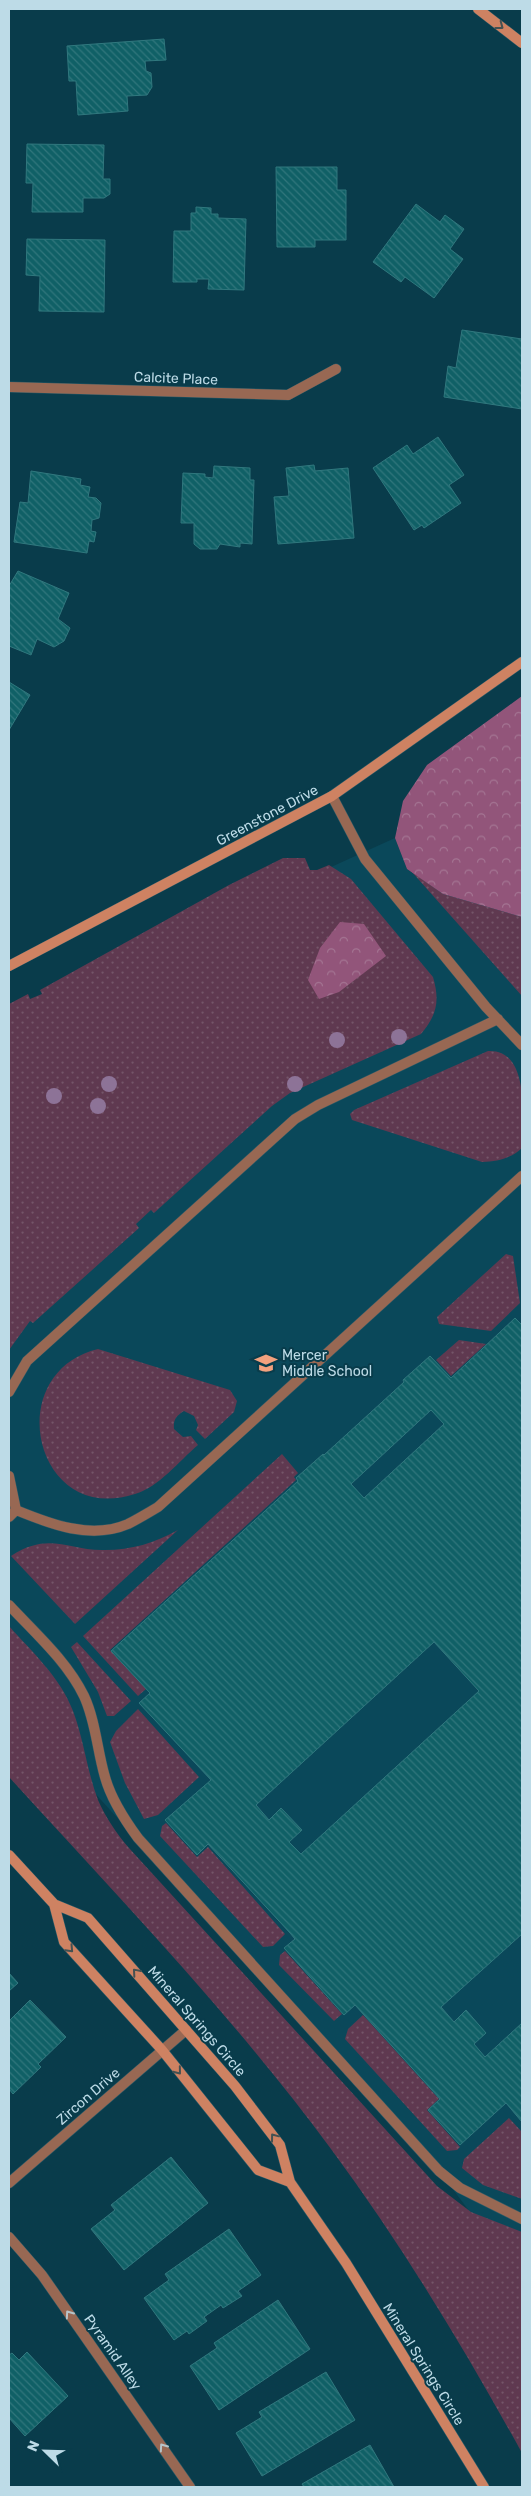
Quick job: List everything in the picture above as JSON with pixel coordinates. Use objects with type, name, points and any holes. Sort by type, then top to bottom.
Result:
[{"type":"street","points":[[478,9],[522,43]]},
{"type":"street","name":"Calcite Place","points":[[9,388],[288,395],[336,368]]},
{"type":"street","name":"Greenstone Drive","points":[[9,966],[332,796],[522,662]]},
{"type":"street","points":[[332,796],[365,859],[498,1019],[522,1045]]},
{"type":"street","points":[[9,1392],[27,1361],[295,1119],[318,1105],[498,1019]]},
{"type":"street","points":[[9,1476],[12,1513],[54,1526],[102,1530],[127,1524],[158,1507],[522,1176]]},
{"type":"street","points":[[9,1605],[54,1653],[76,1682],[90,1712],[105,1780],[125,1820],[138,1838],[439,2171],[460,2188],[522,2220]]},
{"type":"street","name":"Mineral Springs Circle","points":[[9,1855],[54,1904],[88,1918],[235,2086],[280,2145],[290,2182],[346,2263],[484,2487]]},
{"type":"street","name":"Mineral Springs Circle","points":[[54,1904],[64,1942],[162,2050],[258,2170],[290,2182]]},
{"type":"street","name":"Zircon Drive","points":[[9,2183],[186,2030]]},
{"type":"street","name":"Pyramid Alley","points":[[9,2237],[42,2275],[190,2487]]},
{"type":"shaded area","name":"Mercer Middle School","points":[[395,838],[407,869],[443,894],[522,917],[522,2281],[439,2171],[9,1699],[9,1028],[309,877]]},
{"type":"shaded area","points":[[283,858],[305,858],[310,870],[317,870],[329,865],[351,879],[433,977],[436,1007],[431,1020],[421,1034],[290,1093],[272,1106],[154,1213],[151,1210],[136,1224],[139,1228],[33,1323],[30,1321],[9,1350],[9,1004],[28,994],[30,999],[42,994],[40,990],[229,885]]},
{"type":"shaded area","points":[[411,871],[443,894],[522,917],[522,996]]},
{"type":"shaded area","points":[[488,1051],[502,1053],[511,1061],[518,1073],[523,1104],[522,1148],[513,1155],[499,1160],[482,1162],[352,1120],[350,1114],[354,1110]]},
{"type":"shaded area","points":[[506,1254],[513,1256],[520,1303],[491,1331],[439,1324],[437,1317]]},
{"type":"shaded area","points":[[459,1340],[486,1344],[451,1376],[436,1360]]},
{"type":"shaded area","points":[[98,1349],[230,1390],[237,1401],[234,1412],[205,1439],[196,1430],[198,1425],[194,1416],[184,1411],[179,1415],[174,1423],[174,1429],[183,1437],[191,1436],[198,1445],[160,1480],[144,1491],[135,1494],[100,1498],[73,1489],[53,1469],[42,1443],[40,1414],[48,1386],[67,1363]]},
{"type":"shaded area","points":[[282,1454],[298,1473],[294,1477],[296,1480],[110,1650],[146,1689],[138,1696],[83,1636]]},
{"type":"shaded area","points":[[178,1530],[75,1624],[11,1556],[25,1549],[48,1543],[92,1550],[124,1549],[161,1539]]},
{"type":"shaded area","points":[[9,1626],[54,1676],[68,1699],[77,1722],[98,1800],[112,1826],[129,1848],[437,2186],[471,2212],[522,2232],[522,2453],[478,2375],[383,2222],[294,2100],[175,1959],[9,1777]]},
{"type":"shaded area","points":[[77,1642],[131,1701],[114,1716],[107,1716],[98,1692],[71,1647]]},
{"type":"shaded area","points":[[138,1709],[199,1777],[158,1815],[144,1819],[125,1783],[110,1742],[116,1731]]},
{"type":"shaded area","points":[[166,1823],[197,1857],[208,1847],[285,1934],[273,1946],[263,1947],[160,1836],[162,1826]]},
{"type":"shaded area","points":[[285,1951],[342,2014],[334,2021],[279,1965],[280,1955]]},
{"type":"shaded area","points":[[363,2015],[439,2099],[427,2110],[460,2147],[457,2150],[447,2151],[345,2039],[348,2029]]},
{"type":"shaded area","points":[[509,2118],[522,2132],[522,2199],[483,2185],[462,2168],[464,2159]]},
{"type":"green space","points":[[522,696],[522,917],[443,894],[407,869],[395,838],[403,801],[427,765]]},
{"type":"green space","points":[[340,922],[364,924],[386,956],[339,992],[319,999],[308,980],[320,948]]},
{"type":"building","points":[[164,39],[166,60],[145,61],[146,71],[151,73],[152,87],[147,95],[127,96],[128,111],[78,115],[76,81],[69,81],[67,46]]},
{"type":"building","points":[[27,144],[104,145],[103,179],[110,179],[110,194],[104,198],[83,198],[83,212],[32,212],[33,183],[26,183]]},
{"type":"building","points":[[276,167],[337,167],[337,190],[346,190],[346,240],[315,240],[315,247],[277,247]]},
{"type":"building","points":[[416,204],[440,222],[445,215],[464,229],[450,249],[463,259],[434,298],[405,277],[401,282],[373,262]]},
{"type":"building","points":[[196,207],[211,208],[211,214],[218,214],[218,218],[246,219],[244,290],[208,289],[209,279],[197,279],[197,282],[173,282],[174,231],[191,231],[191,213],[196,213]]},
{"type":"building","points":[[27,239],[105,240],[104,312],[39,311],[40,276],[26,275]]},
{"type":"building","points":[[462,330],[522,339],[522,409],[444,397],[448,366],[456,368]]},
{"type":"building","points":[[438,437],[464,475],[449,485],[461,503],[424,528],[422,525],[414,530],[373,468],[407,445],[413,454]]},
{"type":"building","points":[[314,465],[315,471],[348,468],[354,538],[278,544],[274,497],[289,496],[286,468]]},
{"type":"building","points":[[214,466],[250,468],[250,480],[254,480],[252,544],[240,543],[240,547],[220,544],[217,549],[200,549],[194,544],[194,523],[181,523],[183,473],[205,474],[205,477],[213,478]]},
{"type":"building","points":[[31,471],[81,479],[80,485],[90,487],[88,497],[96,498],[101,503],[99,518],[92,520],[91,531],[96,532],[94,542],[89,541],[87,553],[14,542],[20,502],[28,503]]},
{"type":"building","points":[[18,571],[69,593],[58,619],[70,628],[64,641],[54,647],[37,639],[31,655],[9,646],[9,586]]},
{"type":"building","points":[[9,682],[30,695],[9,730]]},
{"type":"building","name":"Mercer Middle School","points":[[515,1318],[522,1325],[522,1934],[441,2007],[454,2022],[466,2010],[486,2033],[474,2044],[485,2057],[522,2023],[522,2122],[506,2103],[460,2145],[428,2110],[440,2099],[355,2005],[344,2015],[284,1948],[295,1939],[290,1933],[208,1844],[197,1855],[165,1820],[211,1780],[139,1703],[150,1693],[111,1651],[298,1481],[296,1478],[324,1455],[430,1356],[451,1378]],"holes":[[[431,1410],[444,1424],[364,1498],[351,1484]],[[434,1642],[479,1691],[301,1854],[289,1842],[302,1830],[281,1808],[269,1820],[256,1805]]]},
{"type":"building","points":[[9,1973],[18,1983],[9,1991]]},
{"type":"building","points":[[30,2000],[66,2037],[38,2064],[41,2067],[13,2094],[9,2089],[9,2021]]},
{"type":"building","points":[[171,2157],[208,2203],[124,2270],[91,2229],[115,2210],[111,2205]]},
{"type":"building","points":[[229,2229],[261,2275],[238,2291],[242,2296],[223,2308],[221,2305],[204,2317],[207,2321],[189,2334],[187,2331],[174,2340],[144,2298],[169,2280],[165,2274]]},
{"type":"building","points":[[278,2300],[310,2349],[219,2410],[190,2366],[217,2348],[214,2343]]},
{"type":"building","points":[[27,2352],[68,2396],[25,2436],[9,2418],[9,2355],[12,2353],[19,2360]]},
{"type":"building","points":[[326,2372],[355,2420],[262,2476],[236,2433],[262,2417],[259,2412]]},
{"type":"building","points":[[370,2445],[394,2487],[304,2487],[302,2484]]},
{"type":"place","name":"Mercer Middle School","points":[[266,1363]]}]
